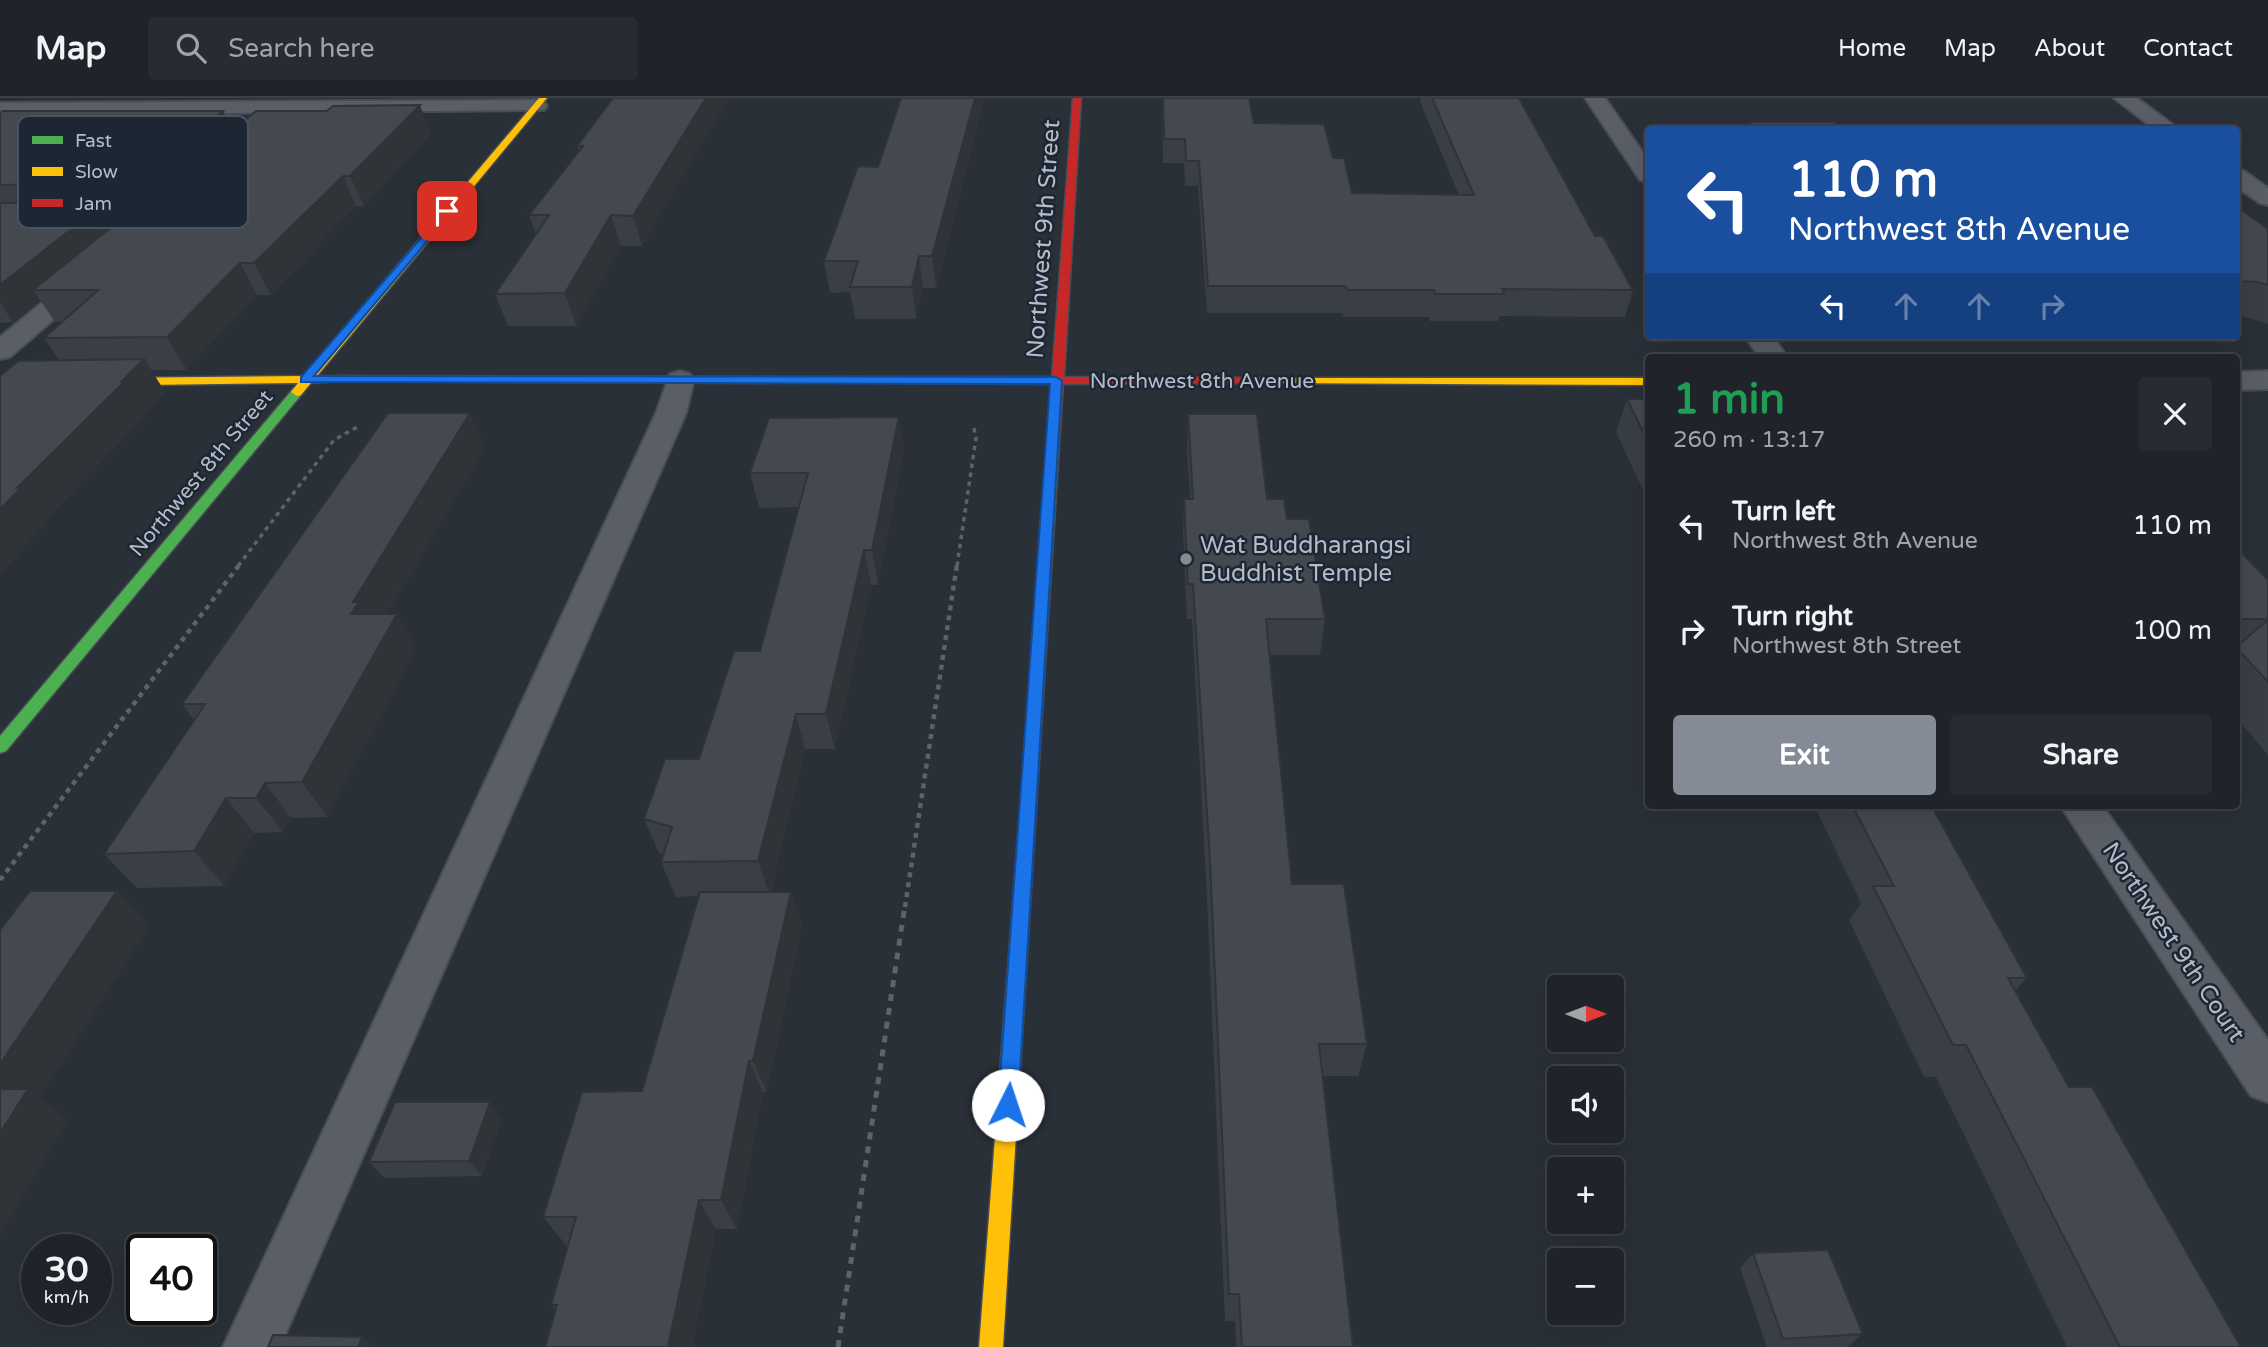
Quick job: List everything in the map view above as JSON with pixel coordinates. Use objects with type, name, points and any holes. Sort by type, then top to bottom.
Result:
[{"type":"street","name":"Northwest 9th Street","points":[[991,1347],[1077,98]]},
{"type":"street","points":[[1595,98],[1645,171]]},
{"type":"street","points":[[2124,98],[2164,126]]},
{"type":"street","points":[[0,109],[540,102]]},
{"type":"street","name":"Northwest 8th Street","points":[[0,747],[305,379],[540,102]]},
{"type":"street","points":[[260,134],[292,107]]},
{"type":"street","points":[[2240,179],[2268,198]]},
{"type":"street","points":[[0,351],[103,265]]},
{"type":"street","name":"Northwest 8th Avenue","points":[[0,383],[305,379],[1645,382]]},
{"type":"street","points":[[251,1347],[671,413],[680,380]]},
{"type":"street","points":[[2240,380],[2268,380]]},
{"type":"street","name":"Northwest 9th Court","points":[[2083,809],[2268,1080]]},
{"type":"path","points":[[838,1347],[976,438],[972,420],[965,417]]},
{"type":"path","points":[[0,880],[334,440],[368,422]]},
{"type":"building","points":[[613,98],[706,98],[633,216],[611,215],[565,293],[495,294],[549,215],[529,215],[583,146],[577,146]]},
{"type":"building","points":[[901,98],[975,98],[932,256],[919,256],[912,287],[850,287],[858,261],[824,261],[858,166],[878,167]]},
{"type":"building","points":[[1163,98],[1249,98],[1254,123],[1324,124],[1333,158],[1344,158],[1352,193],[1474,195],[1432,98],[1519,98],[1595,236],[1603,236],[1633,290],[1502,289],[1504,294],[1435,294],[1434,290],[1347,290],[1346,286],[1208,286],[1199,161],[1186,161],[1185,139],[1164,139]]},
{"type":"building","points":[[420,105],[350,176],[343,176],[254,263],[240,263],[167,337],[44,338],[98,290],[33,290],[110,228],[248,228],[248,117],[256,111],[327,111],[333,106]]},
{"type":"building","points":[[223,111],[217,116],[18,116],[18,185],[0,185],[0,113]]},
{"type":"building","points":[[1749,122],[1835,122],[1838,126],[1752,126]]},
{"type":"building","points":[[0,203],[18,203],[18,228],[73,228],[0,285]]},
{"type":"building","points":[[2240,209],[2268,229],[2268,285],[2240,281]]},
{"type":"building","points":[[144,359],[17,488],[21,488],[0,509],[0,376],[18,361]]},
{"type":"building","points":[[1627,399],[1645,399],[1645,436]]},
{"type":"building","points":[[388,413],[470,413],[353,602],[359,602],[351,614],[397,614],[302,782],[265,783],[256,798],[226,798],[194,851],[104,854],[205,704],[182,704]]},
{"type":"building","points":[[1188,414],[1257,414],[1267,499],[1284,499],[1287,519],[1309,519],[1325,619],[1266,619],[1292,884],[1344,884],[1367,1044],[1319,1044],[1353,1346],[1358,1347],[1242,1347],[1239,1294],[1229,1294],[1210,862],[1193,584],[1188,584],[1184,499],[1193,499]]},
{"type":"building","points":[[899,417],[872,550],[864,550],[826,714],[796,714],[758,861],[661,862],[672,827],[644,819],[665,759],[699,759],[734,651],[760,651],[808,473],[750,473],[769,418]]},
{"type":"building","points":[[2240,551],[2268,580],[2268,619],[2240,619]]},
{"type":"building","points":[[2268,620],[2268,682],[2240,651],[2240,644]]},
{"type":"building","points":[[1854,809],[1933,809],[2027,978],[2008,978],[2069,1087],[2092,1087],[2241,1347],[2120,1347],[1966,1045],[1953,1045],[1873,886],[1894,886]]},
{"type":"building","points":[[30,891],[117,891],[0,1064],[0,930]]},
{"type":"building","points":[[700,892],[791,892],[753,1061],[749,1061],[721,1200],[699,1200],[668,1347],[545,1347],[557,1305],[551,1305],[576,1217],[543,1217],[582,1092],[642,1091]]},
{"type":"building","points":[[0,1089],[28,1089],[0,1133]]},
{"type":"building","points":[[395,1102],[490,1102],[469,1161],[369,1162]]},
{"type":"building","points":[[1828,1250],[1863,1334],[1783,1339],[1753,1253]]},
{"type":"building","points":[[273,1335],[362,1337],[358,1347],[268,1347]]},
{"type":"traffic: fast","points":[[335,379],[769,380]]},
{"type":"traffic: fast","points":[[0,747],[297,392]]},
{"type":"traffic: fast","points":[[1027,824],[1053,445]]},
{"type":"traffic: slow","points":[[297,392],[543,98]]},
{"type":"traffic: slow","points":[[0,383],[335,379]]},
{"type":"traffic: slow","points":[[1251,381],[1645,382]]},
{"type":"traffic: slow","points":[[991,1347],[1027,824]]},
{"type":"traffic: jam","points":[[1053,445],[1077,98]]},
{"type":"traffic: jam","points":[[769,380],[1251,381]]},
{"type":"place","name":"Wat Buddharangsi Buddhist Temple","points":[[1186,559]]},
{"type":"route","points":[[447,211],[305,379],[1056,381],[1008,1105]]}]
